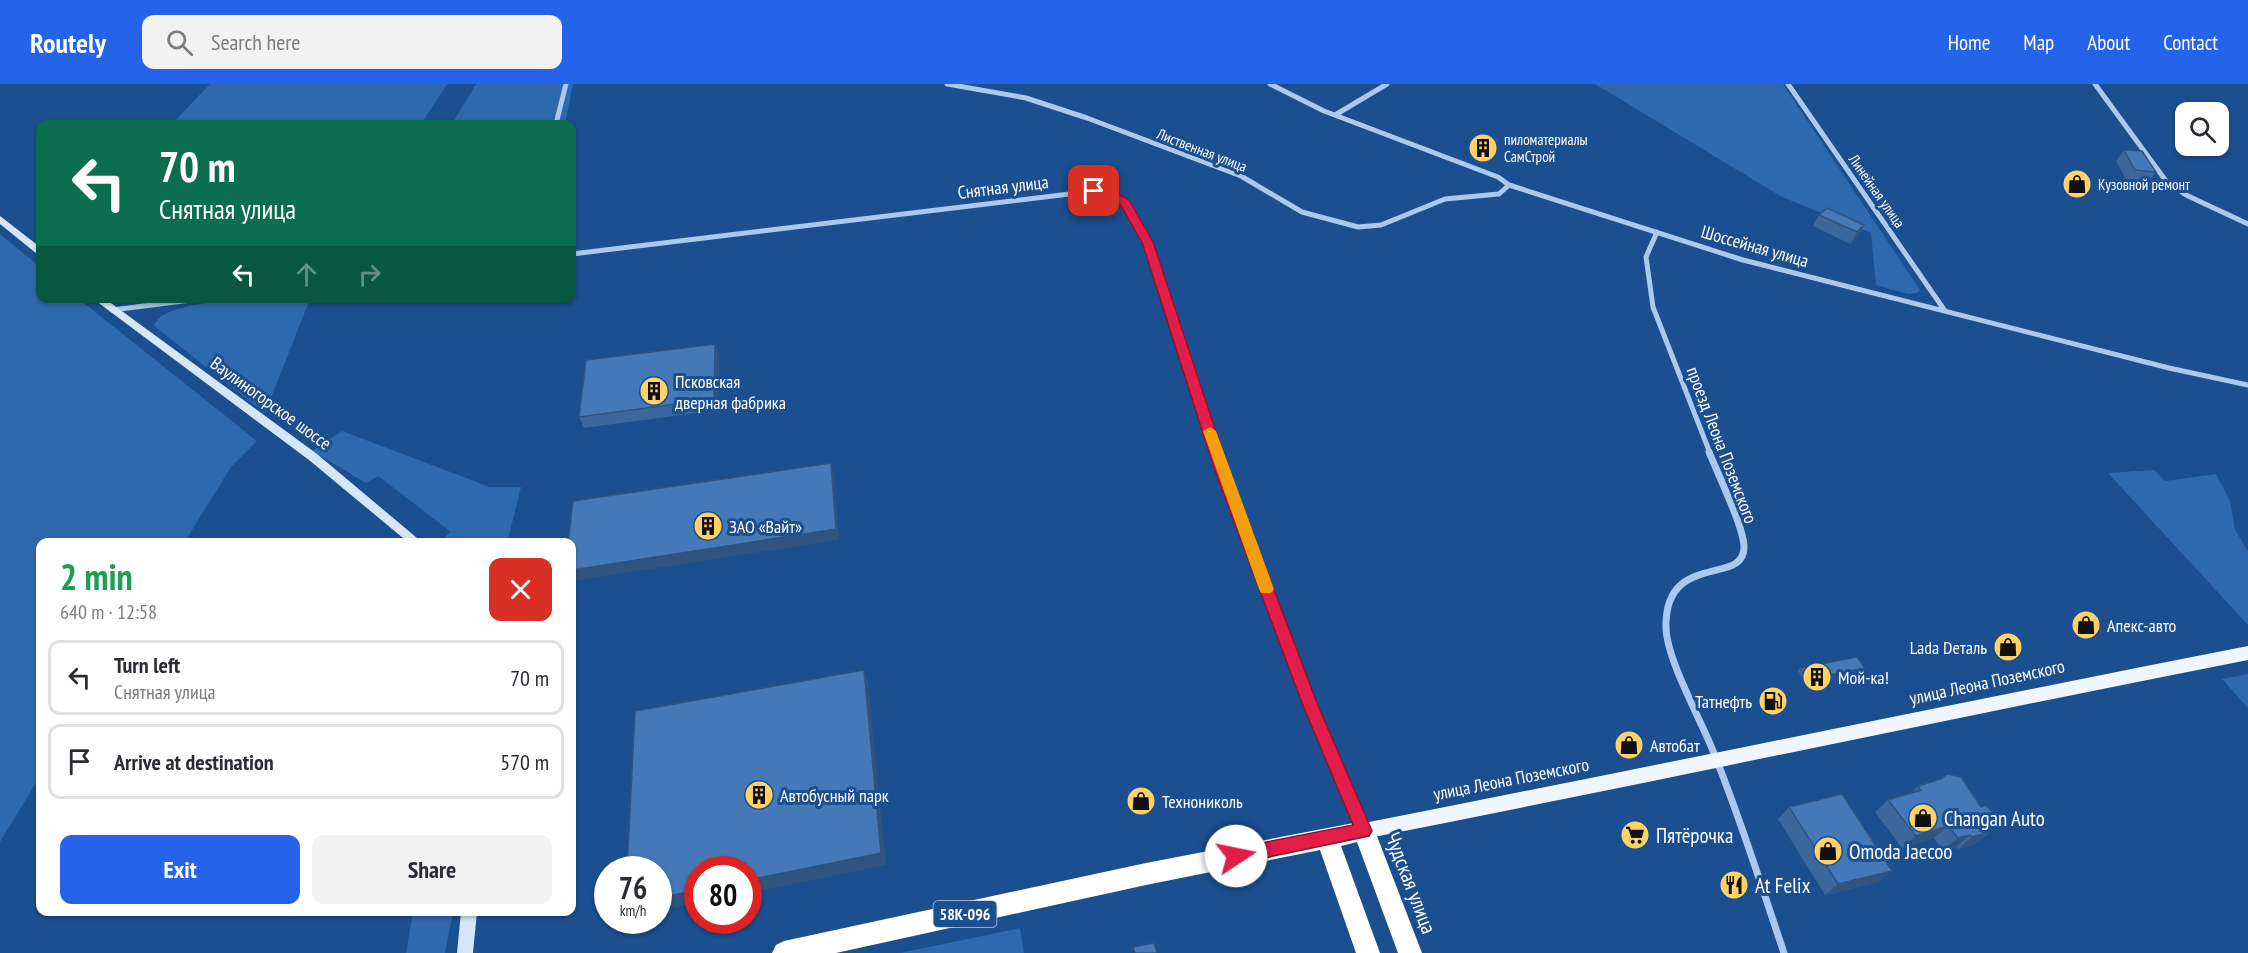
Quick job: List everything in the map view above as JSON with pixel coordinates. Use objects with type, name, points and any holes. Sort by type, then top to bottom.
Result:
[{"type":"highway","name":"улица Леона Поземского","points":[[784,953],[1146,874],[1364,831]]},
{"type":"highway","name":"Чудская улица","points":[[1364,831],[1410,953]]},
{"type":"highway","points":[[1327,838],[1368,953]]},
{"type":"main road","name":"улица Леона Поземского","points":[[1364,831],[1717,762],[1932,715],[2248,653]]},
{"type":"street","points":[[557,120],[566,84]]},
{"type":"street","name":"Лиственная улица","points":[[947,84],[1026,98],[1087,118],[1223,168],[1302,212],[1358,227],[1380,225],[1445,200],[1499,194],[1509,185]]},
{"type":"street","name":"Шоссейная улица","points":[[1270,84],[1335,115],[1498,177],[1509,185],[1743,260],[2169,368],[2248,385]]},
{"type":"street","points":[[1335,115],[1387,84]]},
{"type":"street","name":"Линейная улица","points":[[1788,84],[1946,311]]},
{"type":"street","points":[[2095,84],[2166,181],[2186,195],[2248,224]]},
{"type":"street","name":"Снятная улица","points":[[576,254],[1094,191],[1109,193],[1125,202],[1132,219],[1147,242],[1222,471],[1309,703],[1364,831]]},
{"type":"street","points":[[0,219],[36,249]]},
{"type":"street","name":"проезд Леона Поземского","points":[[1657,232],[1646,257],[1653,307],[1744,546],[1741,558],[1734,564],[1686,578],[1676,585],[1665,617],[1671,651],[1717,762]]},
{"type":"street","name":"Ваулиногорское шоссе","points":[[103,303],[313,457],[411,538]]},
{"type":"street","points":[[111,310],[167,303]]},
{"type":"street","points":[[1717,762],[1784,953]]},
{"type":"street","points":[[465,953],[469,916]]},
{"type":"shaded area","points":[[210,84],[447,84],[424,120],[176,120]]},
{"type":"shaded area","points":[[476,84],[573,84],[566,120],[454,120]]},
{"type":"shaded area","points":[[1595,84],[1783,84],[1920,290],[1917,293],[1908,294],[1876,285],[1871,233],[1782,197]]},
{"type":"shaded area","points":[[0,234],[36,264],[36,303],[84,303],[257,441],[231,467],[187,538],[36,538],[36,783],[0,842]]},
{"type":"shaded area","points":[[308,303],[265,413],[154,326],[160,318],[170,312],[199,304]]},
{"type":"shaded area","points":[[342,431],[490,487],[521,487],[508,538],[444,538],[451,532],[378,476],[366,483],[312,451]]},
{"type":"shaded area","points":[[2154,470],[2165,481],[2216,474],[2230,501],[2235,530],[2248,551],[2248,625],[2108,473]]},
{"type":"shaded area","points":[[2248,674],[2248,708],[2222,679]]},
{"type":"shaded area","points":[[412,916],[452,916],[445,953],[406,953]]},
{"type":"shaded area","points":[[1020,928],[1024,953],[900,953]]},
{"type":"building","points":[[1482,133],[1498,140],[1488,149],[1472,141]]},
{"type":"building","points":[[2124,150],[2142,151],[2156,172],[2135,170]]},
{"type":"building","points":[[1827,208],[1864,225],[1857,232],[1819,215]]},
{"type":"building","name":"Псковская дверная фабрика","points":[[715,344],[714,399],[579,417],[586,360]]},
{"type":"building","name":"ЗАО «Вайт»","points":[[831,463],[836,529],[576,569],[576,538],[569,538],[573,501]]},
{"type":"building","name":"Мой-ка!","points":[[1857,657],[1865,668],[1808,679],[1800,668]]},
{"type":"building","name":"Автобусный парк","points":[[864,670],[881,853],[762,877],[762,856],[684,856],[684,893],[672,895],[672,856],[628,856],[635,711]]},
{"type":"building","name":"Changan Auto","points":[[1947,774],[1961,777],[1981,807],[1986,805],[2000,822],[1985,826],[1990,832],[1958,838],[1948,826],[1916,836],[1888,800],[1921,790],[1918,786],[1941,779]]},
{"type":"building","points":[[1842,794],[1892,871],[1838,884],[1789,807]]},
{"type":"building","points":[[1154,943],[1157,953],[1135,953],[1133,947]]},
{"type":"slow traffic","points":[[1210,431],[1222,471],[1266,589]]},
{"type":"place","name":"пиломатериалы СамСтрой","points":[[1483,148]]},
{"type":"place","name":"Кузовной ремонт","points":[[2077,184]]},
{"type":"place","name":"Псковская дверная фабрика","points":[[654,391]]},
{"type":"place","name":"ЗАО «Вайт»","points":[[708,526]]},
{"type":"place","name":"Апекс-авто","points":[[2086,625]]},
{"type":"place","name":"Lada Dеталь","points":[[2008,647]]},
{"type":"place","name":"Мой-ка!","points":[[1817,677]]},
{"type":"place","name":"Татнефть","points":[[1773,701]]},
{"type":"place","name":"Автобат","points":[[1629,745]]},
{"type":"place","name":"Автобусный парк","points":[[759,795]]},
{"type":"place","name":"Технониколь","points":[[1141,801]]},
{"type":"place","name":"Changan Auto","points":[[1923,818]]},
{"type":"place","name":"Пятёрочка","points":[[1635,835]]},
{"type":"place","name":"Omoda Jaecoo","points":[[1828,851]]},
{"type":"place","name":"At Felix","points":[[1734,885]]},
{"type":"route","points":[[1094,191],[1109,193],[1125,202],[1132,219],[1147,242],[1222,471],[1309,703],[1364,831],[1236,856]]}]
